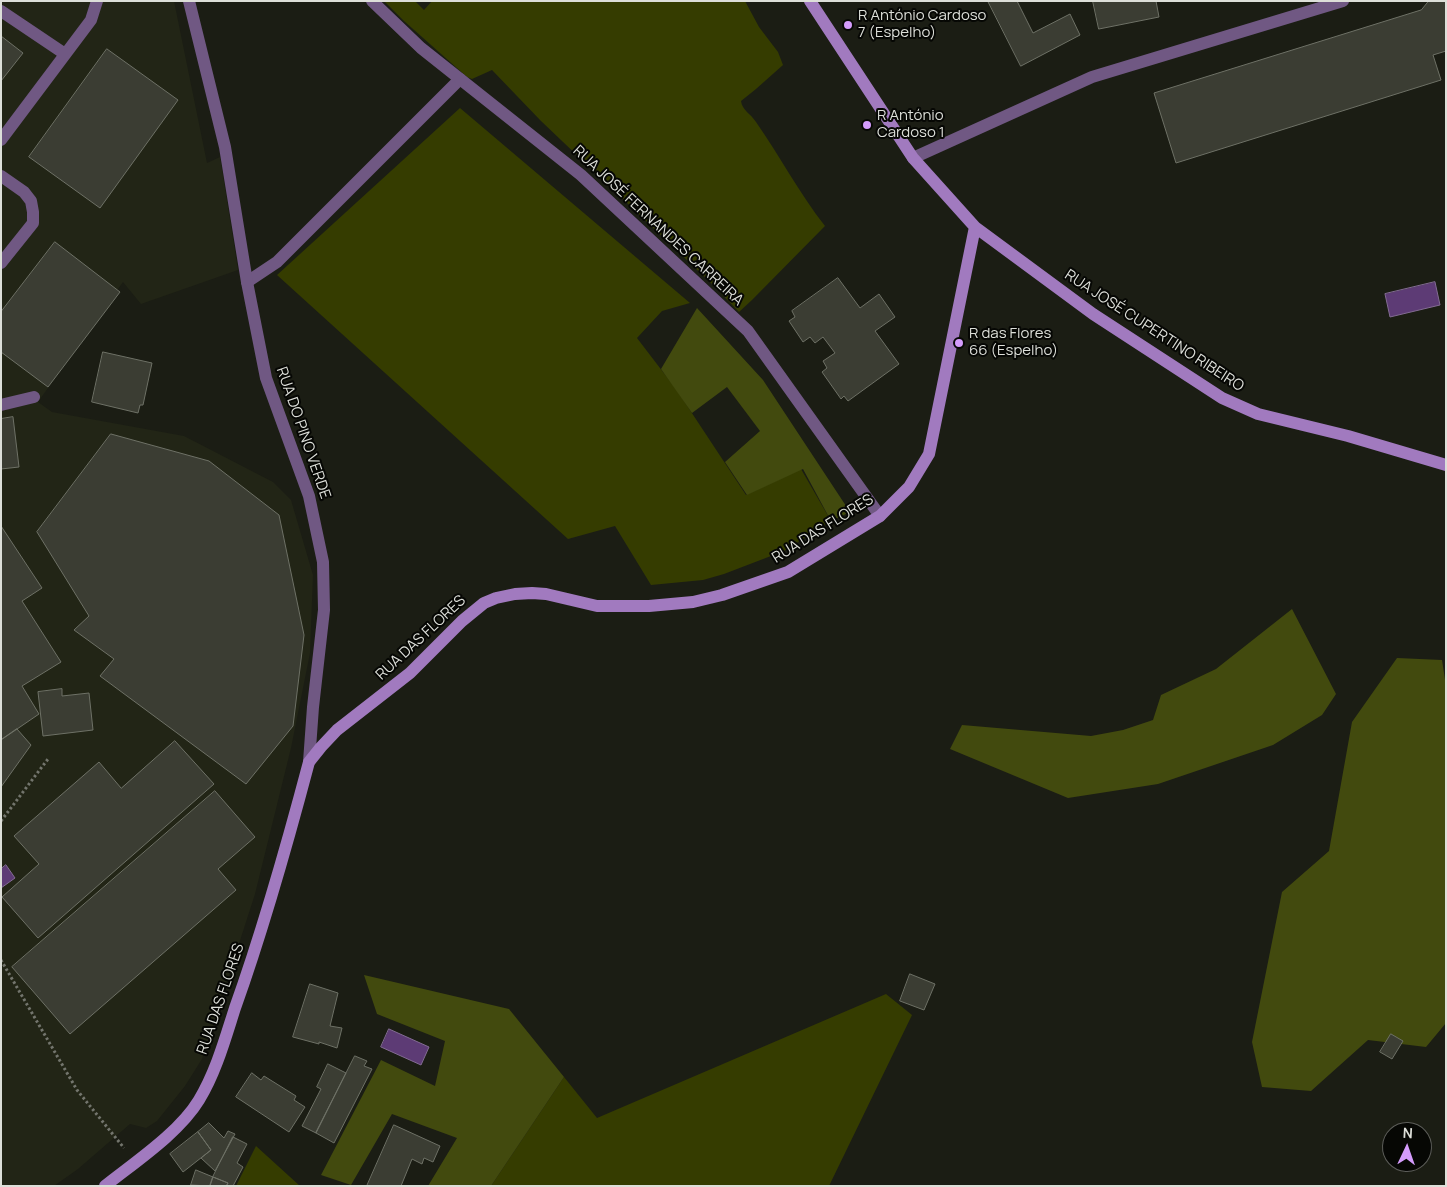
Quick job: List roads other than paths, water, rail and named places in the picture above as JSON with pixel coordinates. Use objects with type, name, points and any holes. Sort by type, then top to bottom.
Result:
[{"type":"main road","name":"RUA JOSÉ CUPERTINO RIBEIRO","points":[[810,1],[913,158],[975,227],[1093,314],[1222,398],[1258,414],[1348,436],[1446,464]]},
{"type":"main road","name":"RUA DAS FLORES","points":[[104,1186],[152,1150],[183,1120],[199,1101],[212,1075],[255,953],[309,762],[320,746],[337,730],[410,673],[462,621],[484,603],[496,598],[532,593],[546,594],[597,606],[633,607],[693,602],[722,595],[788,572],[880,516],[909,487],[929,454],[975,227]]},
{"type":"street","points":[[1,140],[91,20],[97,1]]},
{"type":"street","name":"RUA DO PINO VERDE","points":[[189,1],[225,147],[247,282],[266,378],[309,496],[323,562],[324,610],[309,762]]},
{"type":"street","name":"RUA JOSÉ FERNANDES CARREIRA","points":[[372,1],[421,48],[580,175],[748,331],[880,516]]},
{"type":"street","points":[[913,158],[1092,77],[1343,1]]},
{"type":"street","points":[[1,11],[65,54]]},
{"type":"street","points":[[247,282],[278,262],[460,79]]},
{"type":"street","points":[[1,176],[24,192],[31,201],[33,223],[1,263]]},
{"type":"street","points":[[1,405],[34,397]]},
{"type":"place","name":"R António Cardoso 7 (Espelho)","points":[[848,25]]},
{"type":"place","name":"R António Cardoso 1","points":[[867,125]]},
{"type":"place","name":"R das Flores 66 (Espelho)","points":[[959,343]]}]
